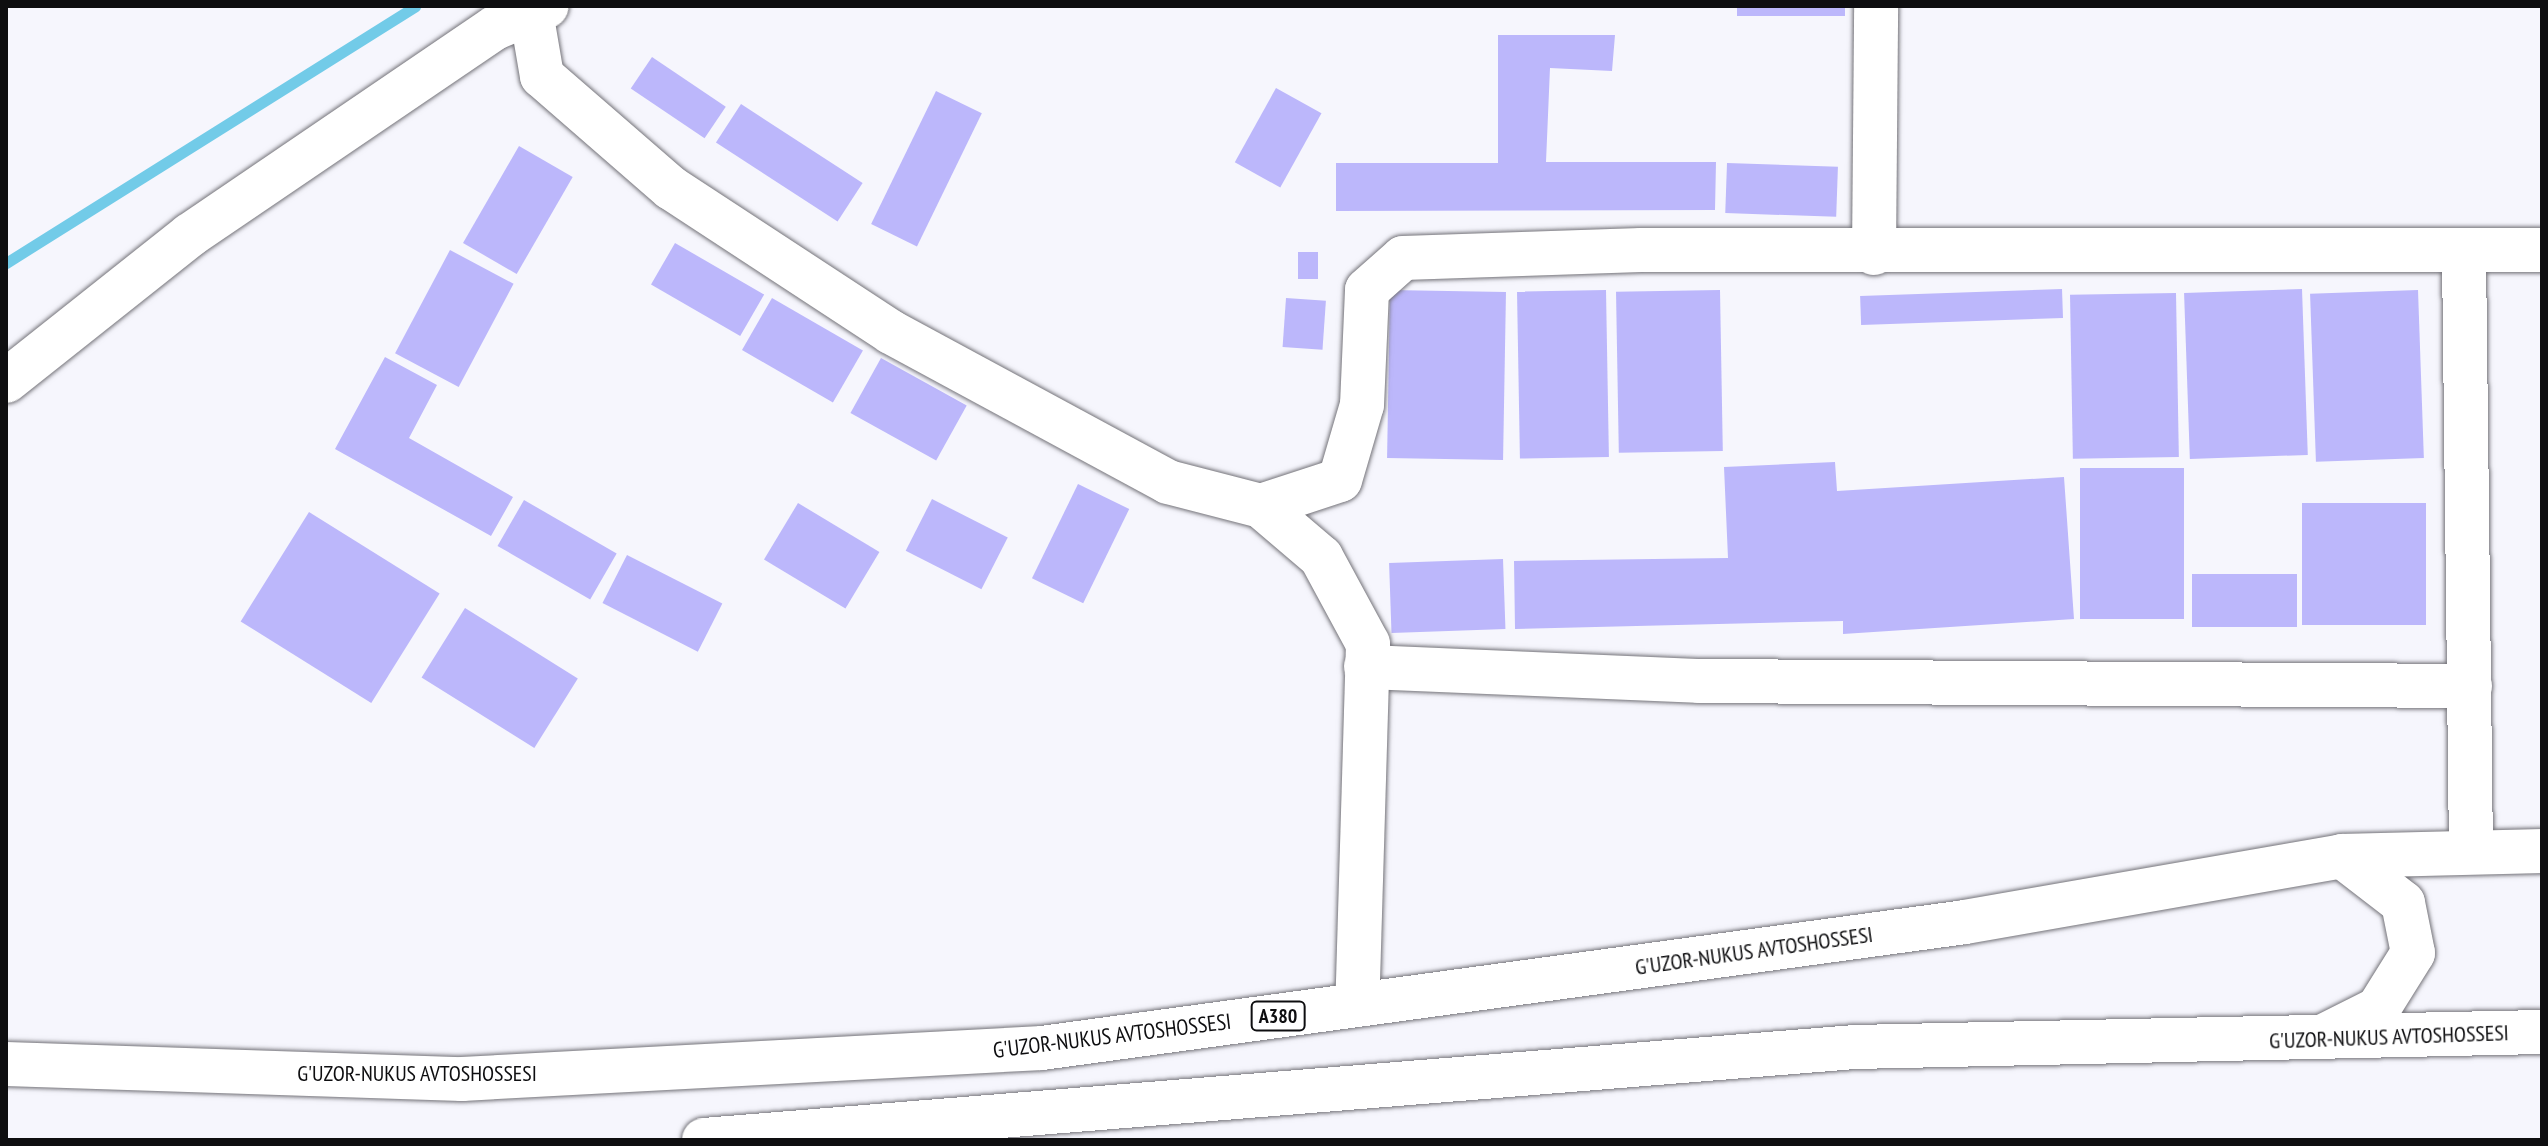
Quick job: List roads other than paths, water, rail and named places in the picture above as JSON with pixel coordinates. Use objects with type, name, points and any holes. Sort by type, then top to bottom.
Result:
[{"type":"main road","points":[[1874,253],[1876,6]]},
{"type":"main road","points":[[6,381],[190,235],[495,28],[536,9],[542,76],[671,188],[891,332],[1168,482],[1261,506],[1321,557],[1368,644],[1357,1005]]},
{"type":"main road","points":[[1261,506],[1340,480],[1362,405],[1367,290],[1403,258],[1641,250],[2464,254],[2542,250]]},
{"type":"main road","points":[[2464,254],[2471,852]]},
{"type":"main road","points":[[1366,667],[1715,681],[2470,686]]},
{"type":"main road","name":"G'UZOR-NUKUS AVTOSHOSSESI","points":[[6,1064],[462,1079],[1042,1048],[1965,922],[2342,856],[2542,851]]},
{"type":"main road","points":[[2316,1040],[2378,1009],[2413,953],[2403,903],[2342,856]]},
{"type":"main road","name":"G'UZOR-NUKUS AVTOSHOSSESI","points":[[704,1140],[1854,1047],[2316,1040],[2542,1032]]},
{"type":"waterway","points":[[6,263],[415,6]]}]
